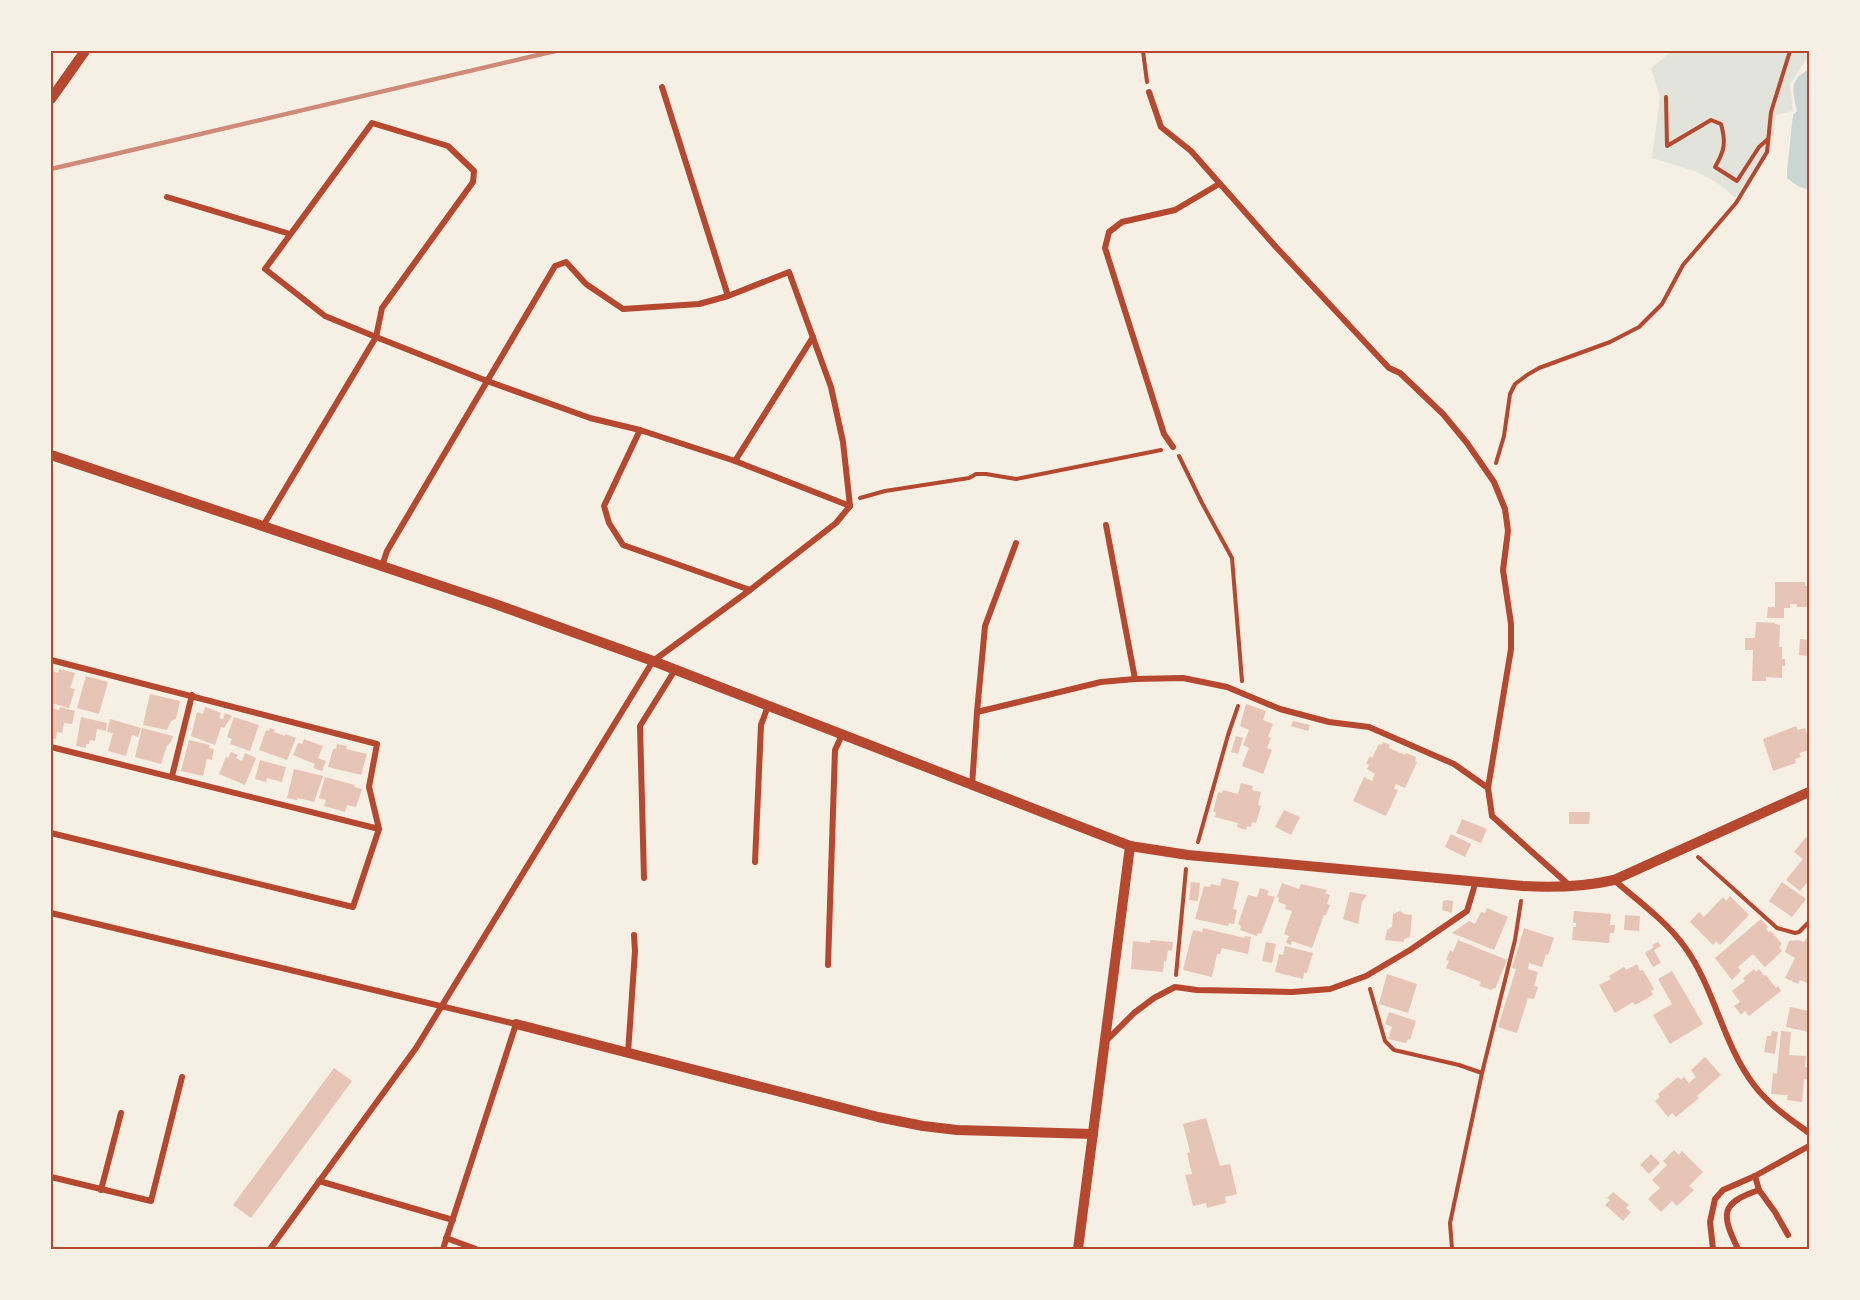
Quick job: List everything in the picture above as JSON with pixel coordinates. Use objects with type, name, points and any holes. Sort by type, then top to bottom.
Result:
[{"type":"street","points":[[51,99],[85,51]]},
{"type":"street","points":[[662,87],[728,296]]},
{"type":"street","points":[[1149,92],[1161,128],[1191,151],[1325,301],[1389,368],[1400,373],[1443,414],[1491,478],[1505,509],[1508,531],[1503,570],[1511,624],[1511,649],[1488,788],[1492,816],[1571,888]]},
{"type":"street","points":[[263,527],[376,337],[382,308],[473,182],[474,171],[448,146],[372,123],[265,269],[325,316],[376,337],[487,381],[590,418],[639,430],[735,461],[850,506]]},
{"type":"street","points":[[1173,447],[1164,434],[1106,248],[1108,232],[1122,222],[1175,210],[1219,184]]},
{"type":"street","points":[[167,197],[290,234]]},
{"type":"street","points":[[270,1249],[416,1048],[653,661],[836,524],[850,506],[843,442],[831,387],[789,272],[728,296],[699,303],[623,309],[586,284],[566,262],[555,266],[387,551],[382,566]]},
{"type":"street","points":[[735,461],[813,337]]},
{"type":"street","points":[[639,430],[604,506],[609,523],[623,545],[750,590]]},
{"type":"street","points":[[51,455],[495,604],[653,661],[1130,846],[1192,855],[1523,886],[1571,888],[1614,880],[1809,792]]},
{"type":"street","points":[[1106,525],[1136,679]]},
{"type":"street","points":[[972,786],[985,626],[1016,543]]},
{"type":"street","points":[[51,660],[377,744],[369,787],[379,828],[353,907],[51,833]]},
{"type":"street","points":[[644,878],[639,726],[675,670]]},
{"type":"street","points":[[977,712],[1101,682],[1183,678],[1227,687],[1280,709],[1329,722],[1369,727],[1454,764],[1488,788]]},
{"type":"street","points":[[172,776],[192,695]]},
{"type":"street","points":[[755,862],[761,725],[768,706]]},
{"type":"street","points":[[828,965],[835,750],[842,735]]},
{"type":"street","points":[[51,747],[379,828]]},
{"type":"street","points":[[1078,1249],[1130,846]]},
{"type":"street","points":[[1614,880],[1670,929],[1685,947],[1702,977],[1736,1054],[1754,1084],[1774,1107],[1809,1133]]},
{"type":"street","points":[[1105,1043],[1134,1013],[1154,998],[1175,987],[1292,992],[1330,989],[1366,976],[1410,950],[1467,911],[1476,881]]},
{"type":"street","points":[[51,913],[516,1024],[878,1117],[957,1130],[1094,1134]]},
{"type":"street","points":[[628,1053],[635,951],[634,935]]},
{"type":"street","points":[[443,1249],[516,1024]]},
{"type":"street","points":[[51,1178],[151,1201],[182,1077]]},
{"type":"street","points":[[101,1190],[121,1113]]},
{"type":"street","points":[[1713,1249],[1710,1222],[1715,1199],[1723,1190],[1755,1176],[1809,1146]]},
{"type":"street","points":[[1755,1176],[1759,1190],[1788,1235]]},
{"type":"street","points":[[319,1181],[453,1220]]},
{"type":"street","points":[[1738,1249],[1726,1222],[1727,1211],[1732,1202],[1759,1190]]},
{"type":"street","points":[[446,1238],[476,1249]]},
{"type":"path","points":[[1143,51],[1149,92]]},
{"type":"path","points":[[1491,478],[1504,436],[1510,394],[1515,384],[1539,368],[1627,335],[1639,327],[1662,304],[1683,265],[1736,203],[1767,152],[1771,112],[1790,51]]},
{"type":"path","points":[[1666,97],[1667,146],[1711,120],[1720,124],[1724,136],[1723,153],[1715,167],[1737,181],[1759,147],[1769,139]]},
{"type":"path","points":[[850,506],[860,497],[969,478],[976,474],[1016,479],[1173,447],[1232,558],[1243,693],[1192,855],[1175,987]]},
{"type":"path","points":[[1687,847],[1777,928],[1796,933],[1809,922]]},
{"type":"path","points":[[1452,1249],[1450,1223],[1482,1073],[1515,940],[1523,886]]},
{"type":"path","points":[[1366,976],[1385,1041],[1394,1050],[1482,1073]]},
{"type":"shaded area","points":[[1672,51],[1809,51],[1809,55],[1790,84],[1793,111],[1776,115],[1772,148],[1735,198],[1726,189],[1706,177],[1686,168],[1652,158],[1660,97],[1651,68]]},
{"type":"shaded area","points":[[1809,69],[1809,190],[1787,178],[1787,171],[1793,115],[1797,111],[1794,98],[1795,82],[1802,73]]},
{"type":"building","points":[[1775,582],[1805,582],[1805,586],[1809,586],[1807,607],[1790,604],[1790,608],[1784,608],[1784,618],[1767,618],[1768,607],[1775,607]]},
{"type":"building","points":[[1756,622],[1780,625],[1779,647],[1782,647],[1782,659],[1785,659],[1785,666],[1782,666],[1782,678],[1766,677],[1766,681],[1752,681],[1753,650],[1745,650],[1745,638],[1755,638]]},
{"type":"building","points":[[1800,639],[1809,640],[1809,656],[1799,655]]},
{"type":"building","points":[[59,669],[75,673],[70,688],[75,689],[69,708],[51,703],[52,671],[58,673]]},
{"type":"building","points":[[86,676],[108,682],[99,714],[77,708]]},
{"type":"building","points":[[150,694],[180,701],[176,719],[171,721],[167,730],[143,725]]},
{"type":"building","points":[[1246,704],[1266,711],[1263,720],[1273,724],[1267,748],[1272,750],[1263,774],[1242,766],[1249,748],[1243,745],[1249,730],[1240,726]]},
{"type":"building","points":[[60,707],[75,711],[72,724],[64,723],[62,733],[57,732],[56,739],[51,738],[51,708],[59,710]]},
{"type":"building","points":[[205,707],[221,713],[219,718],[223,719],[225,713],[232,716],[224,728],[221,727],[215,745],[191,736],[197,712],[203,714]]},
{"type":"building","points":[[81,717],[107,723],[106,731],[97,729],[95,741],[90,740],[86,748],[76,746]]},
{"type":"building","points":[[234,717],[259,725],[250,751],[230,744],[232,739],[227,737]]},
{"type":"building","points":[[110,719],[141,728],[138,737],[132,735],[126,756],[108,751],[113,733],[107,732]]},
{"type":"building","points":[[1293,721],[1310,725],[1308,731],[1291,726]]},
{"type":"building","points":[[1796,726],[1798,730],[1805,728],[1809,750],[1799,753],[1801,757],[1795,759],[1796,763],[1773,771],[1763,739]]},
{"type":"building","points":[[142,728],[173,736],[161,764],[135,757]]},
{"type":"building","points":[[270,728],[275,730],[274,732],[296,738],[287,760],[259,750],[266,730],[269,731]]},
{"type":"building","points":[[1236,736],[1243,738],[1238,754],[1231,752]]},
{"type":"building","points":[[304,739],[323,746],[318,758],[326,761],[322,771],[313,768],[315,764],[293,755],[298,743],[302,744]]},
{"type":"building","points":[[189,740],[210,745],[209,748],[214,749],[212,760],[207,759],[203,776],[181,771]]},
{"type":"building","points":[[1383,742],[1390,745],[1389,748],[1416,757],[1417,762],[1405,788],[1396,784],[1394,789],[1398,790],[1386,816],[1353,801],[1364,777],[1372,781],[1375,774],[1367,769],[1369,765],[1366,763],[1370,756],[1372,758],[1379,744]]},
{"type":"building","points":[[337,744],[347,746],[346,749],[367,754],[361,775],[328,767],[333,749],[336,749]]},
{"type":"building","points":[[231,752],[238,755],[236,758],[242,761],[245,753],[256,758],[245,785],[219,774],[226,757],[228,758]]},
{"type":"building","points":[[260,760],[286,767],[282,782],[267,778],[266,782],[255,779]]},
{"type":"building","points":[[294,769],[323,776],[314,802],[287,798]]},
{"type":"building","points":[[325,777],[362,789],[356,807],[347,805],[345,812],[324,806],[326,800],[319,798]]},
{"type":"building","points":[[1241,783],[1253,786],[1252,790],[1261,792],[1258,805],[1261,806],[1256,823],[1252,822],[1251,827],[1247,826],[1246,830],[1237,827],[1238,823],[1215,817],[1216,812],[1213,812],[1218,792],[1222,793],[1223,790],[1238,794]]},
{"type":"building","points":[[1284,810],[1300,817],[1291,835],[1275,827]]},
{"type":"building","points":[[1569,812],[1590,812],[1589,824],[1569,824]]},
{"type":"building","points":[[1462,819],[1487,829],[1481,843],[1456,833]]},
{"type":"building","points":[[1451,834],[1471,844],[1465,857],[1445,847]]},
{"type":"building","points":[[1806,837],[1809,840],[1809,880],[1800,891],[1786,880],[1803,859],[1794,852]]},
{"type":"building","points":[[1222,878],[1239,882],[1233,909],[1237,910],[1234,924],[1229,923],[1228,926],[1195,919],[1204,886],[1210,887],[1211,884],[1220,886]]},
{"type":"building","points":[[1191,882],[1200,883],[1198,901],[1189,900]]},
{"type":"building","points":[[1782,882],[1806,899],[1792,917],[1769,901]]},
{"type":"building","points":[[1282,883],[1299,889],[1301,884],[1327,890],[1325,893],[1330,895],[1327,904],[1330,905],[1312,948],[1292,941],[1291,945],[1286,943],[1289,936],[1284,934],[1292,911],[1285,909],[1286,905],[1278,902],[1277,897]]},
{"type":"building","points":[[1260,888],[1269,891],[1267,895],[1275,897],[1261,934],[1258,933],[1257,936],[1240,930],[1241,926],[1238,924],[1248,895],[1257,897]]},
{"type":"building","points":[[1350,892],[1367,895],[1362,902],[1358,924],[1343,919]]},
{"type":"building","points":[[1730,896],[1749,915],[1720,945],[1716,941],[1713,945],[1690,922],[1699,912],[1704,917],[1723,897],[1726,901]]},
{"type":"building","points":[[1443,901],[1453,901],[1452,913],[1442,910]]},
{"type":"building","points":[[1487,908],[1508,917],[1494,950],[1452,933],[1469,921],[1475,924],[1481,912],[1485,913]]},
{"type":"building","points":[[1400,911],[1412,915],[1410,937],[1404,939],[1404,942],[1385,940],[1387,930],[1392,927],[1393,914]]},
{"type":"building","points":[[1574,911],[1611,914],[1610,925],[1615,925],[1614,933],[1610,933],[1609,943],[1572,940],[1573,927],[1576,927],[1576,923],[1573,923]]},
{"type":"building","points":[[1625,915],[1640,916],[1639,931],[1624,930]]},
{"type":"building","points":[[1761,919],[1768,927],[1766,929],[1771,931],[1782,944],[1779,947],[1782,951],[1765,967],[1753,954],[1738,967],[1741,971],[1732,980],[1715,958]]},
{"type":"building","points":[[1203,928],[1244,938],[1245,936],[1251,937],[1248,954],[1222,948],[1220,954],[1217,954],[1212,977],[1183,970],[1193,930],[1202,932]]},
{"type":"building","points":[[1524,928],[1554,938],[1542,967],[1529,963],[1528,969],[1538,972],[1534,986],[1538,987],[1534,999],[1528,998],[1517,1033],[1498,1027],[1516,969],[1512,968]]},
{"type":"building","points":[[1809,934],[1809,984],[1800,980],[1798,984],[1785,978],[1795,958],[1785,952],[1789,941],[1804,942]]},
{"type":"building","points":[[1150,940],[1173,942],[1172,951],[1168,950],[1166,962],[1164,961],[1163,972],[1131,969],[1133,941],[1150,943]]},
{"type":"building","points":[[1458,940],[1507,960],[1495,989],[1479,986],[1481,982],[1446,968],[1450,950],[1453,952]]},
{"type":"building","points":[[1266,942],[1276,944],[1272,963],[1262,961]]},
{"type":"building","points":[[1658,942],[1661,946],[1654,950],[1661,963],[1653,967],[1645,953]]},
{"type":"building","points":[[1285,946],[1313,953],[1303,979],[1275,972],[1279,954],[1283,955]]},
{"type":"building","points":[[1637,964],[1654,989],[1651,991],[1653,995],[1635,1005],[1633,1002],[1615,1013],[1599,985],[1611,979],[1609,976],[1624,967],[1626,970]]},
{"type":"building","points":[[1754,969],[1756,972],[1759,969],[1781,991],[1749,1016],[1745,1011],[1741,1015],[1734,1006],[1740,1002],[1732,991],[1745,981],[1743,978]]},
{"type":"building","points":[[1672,971],[1703,1024],[1670,1044],[1653,1015],[1672,1004],[1658,979]]},
{"type":"building","points":[[1387,974],[1417,984],[1408,1013],[1379,1004]]},
{"type":"building","points":[[1790,1007],[1809,1011],[1809,1032],[1786,1027]]},
{"type":"building","points":[[1389,1012],[1416,1021],[1410,1040],[1408,1039],[1406,1043],[1388,1039],[1392,1027],[1385,1024]]},
{"type":"building","points":[[1772,1031],[1778,1032],[1775,1054],[1764,1052],[1767,1036],[1771,1036]]},
{"type":"building","points":[[1781,1031],[1791,1032],[1789,1055],[1806,1056],[1805,1067],[1809,1067],[1809,1080],[1804,1079],[1802,1102],[1787,1100],[1788,1095],[1771,1094],[1773,1073],[1777,1074]]},
{"type":"building","points":[[1705,1057],[1721,1075],[1697,1096],[1699,1098],[1676,1117],[1672,1113],[1668,1117],[1655,1101],[1660,1097],[1658,1094],[1678,1077],[1681,1080],[1684,1077],[1689,1083],[1696,1077],[1691,1070]]},
{"type":"building","points":[[334,1068],[352,1081],[251,1218],[233,1205]]},
{"type":"building","points":[[1206,1118],[1220,1166],[1230,1164],[1237,1194],[1225,1197],[1226,1203],[1207,1208],[1206,1203],[1193,1206],[1185,1175],[1192,1174],[1187,1153],[1190,1152],[1183,1124]]},
{"type":"building","points":[[1674,1150],[1679,1155],[1682,1151],[1703,1172],[1689,1186],[1694,1190],[1677,1206],[1672,1201],[1661,1212],[1648,1199],[1660,1188],[1652,1180],[1667,1165],[1663,1161]]},
{"type":"building","points":[[1651,1154],[1660,1163],[1649,1174],[1640,1165]]},
{"type":"building","points":[[1613,1192],[1629,1205],[1626,1208],[1631,1212],[1623,1221],[1605,1205],[1610,1200],[1607,1198]]},
{"type":"railway","points":[[51,169],[555,51]]}]
